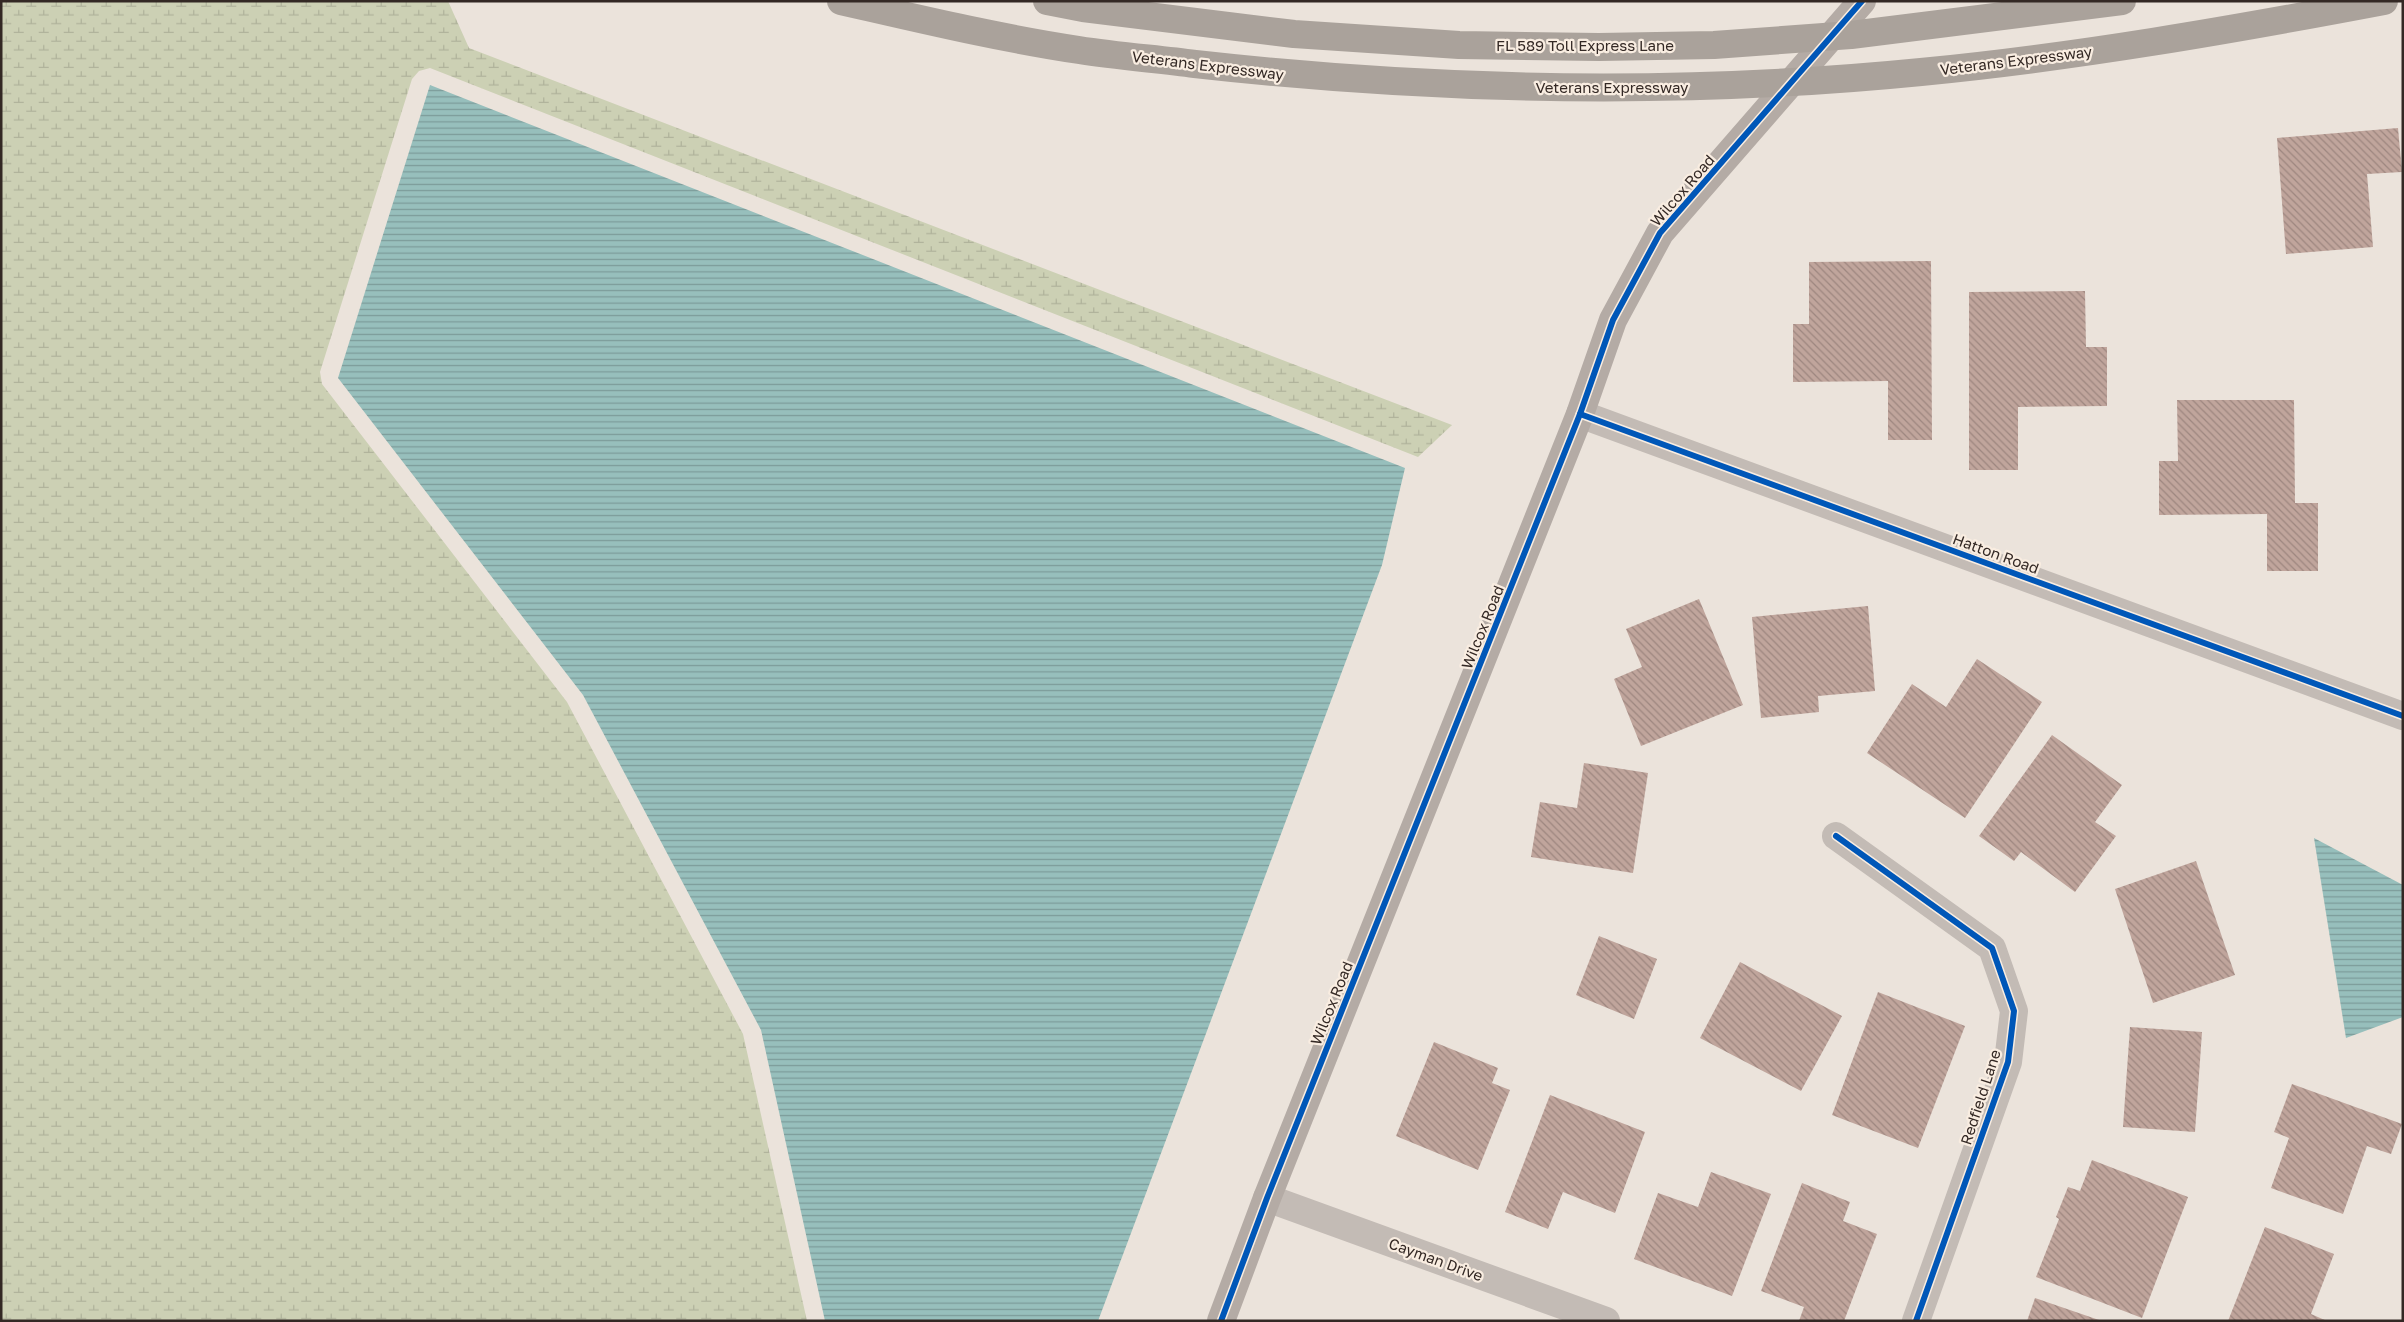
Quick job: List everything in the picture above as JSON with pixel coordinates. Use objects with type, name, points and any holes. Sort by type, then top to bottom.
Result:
[{"type":"highway","name":"Veterans Expressway","points":[[842,1],[1078,50],[1295,75],[1458,85],[1559,88],[1768,84],[1923,72],[2042,58],[2292,18],[2384,1]]},
{"type":"highway","name":"FL 589 Toll Express Lane","points":[[1047,1],[1083,8],[1294,34],[1459,45],[1599,47],[1714,45],[1851,35],[2122,1]]},
{"type":"street","name":"Wilcox Road","points":[[1221,1321],[1267,1198],[1580,414],[1613,320],[1660,233],[1862,1]]},
{"type":"street","name":"Hatton Road","points":[[1580,414],[2403,716]]},
{"type":"street","name":"Redfield Lane","points":[[1836,836],[1992,948],[2014,1011],[2008,1062],[1916,1321]]},
{"type":"street","name":"Cayman Drive","points":[[1267,1198],[1606,1321]]},
{"type":"green space","points":[[1,1],[448,1],[469,48],[1452,425],[1418,457],[430,68],[419,71],[412,79],[320,372],[322,384],[567,702],[743,1034],[807,1321],[1,1321]]},
{"type":"water","points":[[430,85],[1405,468],[1382,565],[1098,1321],[825,1321],[761,1030],[583,695],[338,378]]},
{"type":"water","points":[[2314,838],[2403,885],[2403,1017],[2346,1038]]},
{"type":"building","points":[[2398,128],[2402,172],[2367,174],[2373,247],[2286,254],[2277,138]]},
{"type":"building","points":[[1931,261],[1932,440],[1888,440],[1888,381],[1793,382],[1793,324],[1809,324],[1809,262]]},
{"type":"building","points":[[2085,291],[2086,347],[2107,347],[2107,406],[2018,407],[2018,470],[1969,470],[1969,292]]},
{"type":"building","points":[[2177,400],[2294,400],[2295,503],[2318,503],[2318,571],[2267,571],[2267,514],[2159,515],[2159,461],[2178,461]]},
{"type":"building","points":[[1699,599],[1743,705],[1641,746],[1614,679],[1642,667],[1626,629]]},
{"type":"building","points":[[1868,606],[1875,691],[1818,696],[1819,712],[1761,718],[1752,617]]},
{"type":"building","points":[[1977,659],[2042,702],[1965,818],[1867,753],[1912,684],[1946,707]]},
{"type":"building","points":[[2052,735],[2122,785],[2095,822],[2116,836],[2075,892],[2021,852],[2014,861],[1979,836]]},
{"type":"building","points":[[1584,763],[1648,773],[1633,873],[1531,857],[1540,802],[1577,808]]},
{"type":"building","points":[[2196,861],[2235,975],[2153,1003],[2115,889]]},
{"type":"building","points":[[1599,936],[1657,959],[1634,1019],[1576,995]]},
{"type":"building","points":[[1740,962],[1842,1016],[1801,1091],[1700,1038]]},
{"type":"building","points":[[1878,992],[1965,1026],[1918,1148],[1832,1115]]},
{"type":"building","points":[[2130,1027],[2202,1032],[2195,1132],[2123,1127]]},
{"type":"building","points":[[1434,1042],[1498,1068],[1492,1083],[1510,1090],[1478,1170],[1396,1136]]},
{"type":"building","points":[[2292,1084],[2402,1124],[2391,1154],[2367,1146],[2343,1214],[2271,1188],[2289,1138],[2274,1132]]},
{"type":"building","points":[[1550,1095],[1645,1132],[1615,1213],[1563,1192],[1548,1229],[1505,1212]]},
{"type":"building","points":[[2092,1160],[2188,1197],[2142,1318],[2036,1277],[2059,1219],[2056,1217],[2068,1187],[2080,1191]]},
{"type":"building","points":[[1711,1172],[1771,1194],[1732,1296],[1634,1259],[1658,1193],[1698,1207]]},
{"type":"building","points":[[1802,1183],[1850,1202],[1843,1221],[1877,1234],[1844,1321],[1799,1321],[1804,1307],[1761,1291]]},
{"type":"building","points":[[2265,1227],[2334,1254],[2311,1314],[2327,1321],[2228,1321]]},
{"type":"building","points":[[2035,1298],[2099,1320],[2099,1321],[2027,1321]]},
{"type":"cycle path","points":[[1221,1321],[1267,1198],[1580,414],[1613,320],[1660,233],[1862,1]]},
{"type":"cycle path","points":[[1580,414],[2403,716]]},
{"type":"cycle path","points":[[1836,836],[1992,948],[2014,1011],[2008,1062],[1916,1321]]}]
